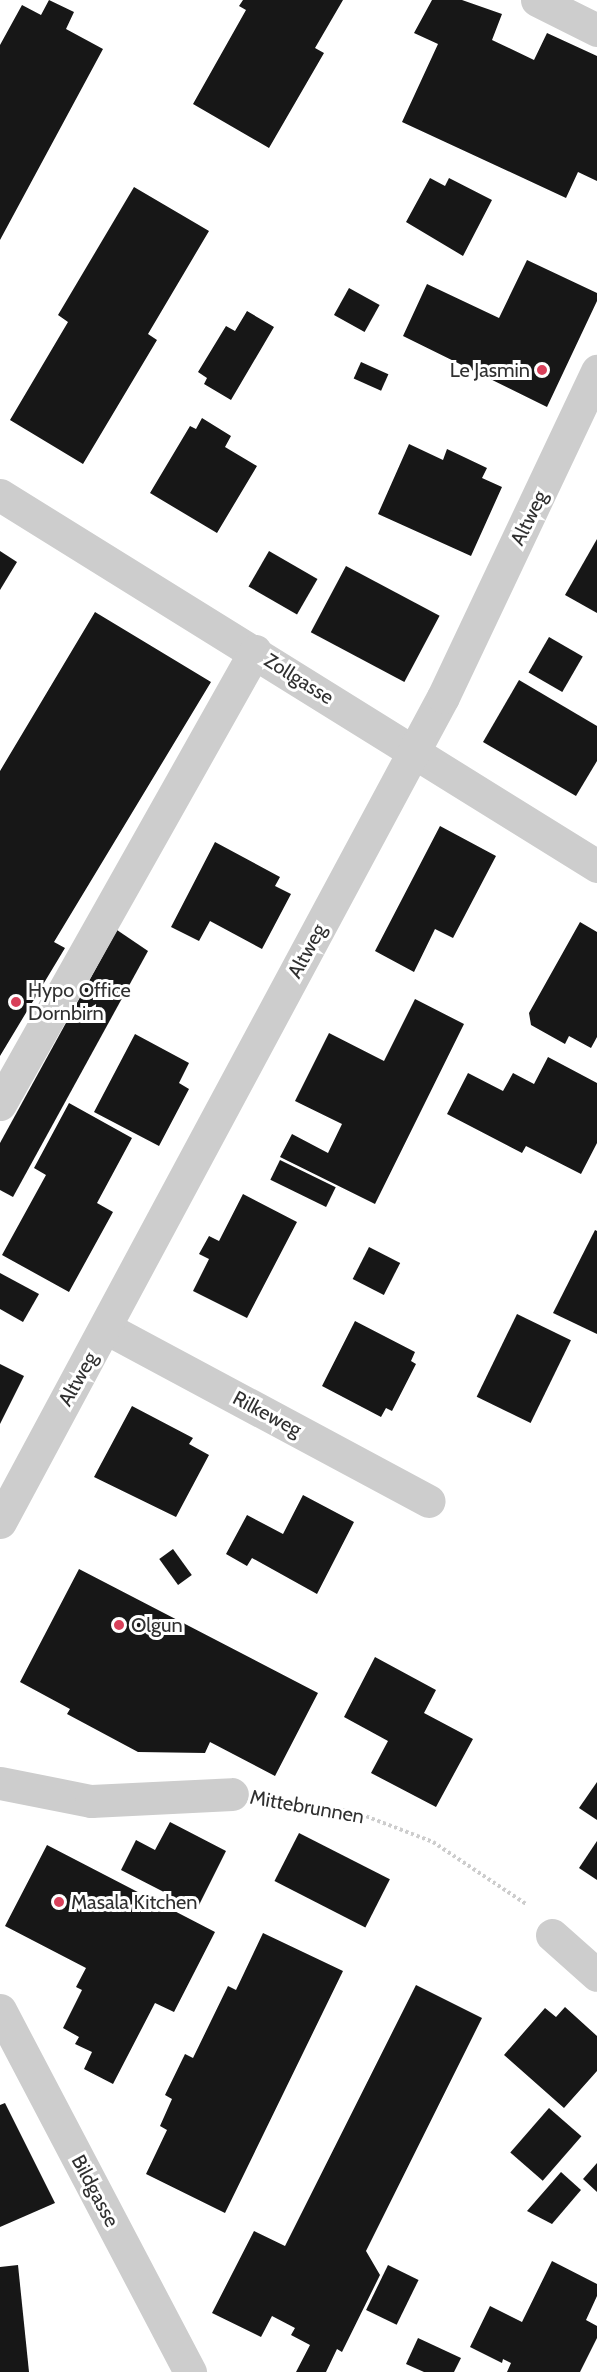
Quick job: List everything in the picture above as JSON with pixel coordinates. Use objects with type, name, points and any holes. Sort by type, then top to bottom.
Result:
[{"type":"street","points":[[537,0],[597,30]]},
{"type":"street","name":"Altweg","points":[[0,1521],[106,1328],[443,697],[597,371]]},
{"type":"street","name":"Zollgasse","points":[[0,495],[255,651],[597,866]]},
{"type":"street","points":[[0,1104],[255,651]]},
{"type":"street","name":"Rilkeweg","points":[[106,1328],[428,1501]]},
{"type":"street","name":"Mittebrunnen","points":[[0,1783],[91,1801],[232,1794]]},
{"type":"street","points":[[552,1935],[597,1975]]},
{"type":"street","name":"Bildgasse","points":[[0,2010],[190,2372]]},
{"type":"path","name":"Mittebrunnen","points":[[232,1794],[355,1812],[433,1842],[547,1919],[552,1935]]},
{"type":"building","points":[[49,0],[74,12],[66,29],[103,49],[0,240],[0,45],[22,5],[41,15]]},
{"type":"building","points":[[243,0],[343,0],[315,48],[324,53],[269,148],[193,104],[246,10],[239,6]]},
{"type":"building","points":[[432,0],[462,0],[502,14],[492,40],[534,60],[547,33],[597,56],[597,181],[578,172],[566,198],[402,122],[438,44],[414,33]]},
{"type":"building","points":[[430,178],[445,186],[449,178],[492,200],[463,256],[406,222]]},
{"type":"building","points":[[134,187],[209,231],[148,334],[157,340],[83,464],[10,420],[68,322],[58,315]]},
{"type":"building","points":[[527,260],[597,293],[597,301],[547,407],[403,336],[427,284],[499,318]]},
{"type":"building","points":[[349,288],[380,305],[365,332],[334,315]]},
{"type":"building","points":[[247,311],[274,327],[231,400],[204,384],[207,378],[198,372],[226,326],[235,331]]},
{"type":"building","points":[[361,362],[388,374],[381,391],[354,378]]},
{"type":"building","points":[[202,418],[231,436],[225,447],[257,466],[217,533],[150,493],[190,426],[196,429]]},
{"type":"building","points":[[409,444],[443,460],[447,449],[487,468],[482,478],[502,487],[471,556],[378,514]]},
{"type":"building","points":[[597,539],[597,613],[565,595]]},
{"type":"building","points":[[0,551],[17,562],[0,590]]},
{"type":"building","points":[[269,551],[317,579],[297,615],[248,587]]},
{"type":"building","points":[[346,566],[440,616],[404,682],[311,632]]},
{"type":"building","points":[[95,612],[211,682],[54,942],[65,948],[0,1056],[0,771]]},
{"type":"building","points":[[549,637],[583,656],[562,692],[528,673]]},
{"type":"building","points":[[519,680],[597,726],[597,761],[576,796],[483,742]]},
{"type":"building","points":[[440,826],[496,856],[453,938],[435,929],[414,972],[375,951]]},
{"type":"building","points":[[215,842],[280,877],[275,886],[291,894],[262,949],[210,921],[199,941],[171,927]]},
{"type":"building","points":[[580,922],[597,932],[597,1037],[591,1048],[569,1036],[565,1044],[531,1025],[529,1013]]},
{"type":"building","points":[[117,930],[148,951],[13,1197],[0,1190],[0,1143]]},
{"type":"building","points":[[415,999],[464,1024],[375,1204],[280,1157],[292,1134],[328,1153],[342,1124],[295,1101],[329,1033],[384,1061]]},
{"type":"building","points":[[135,1034],[189,1063],[179,1083],[189,1089],[159,1146],[94,1112]]},
{"type":"building","points":[[548,1057],[597,1083],[597,1143],[581,1174],[526,1146],[522,1153],[447,1114],[468,1073],[503,1091],[513,1073],[534,1084]]},
{"type":"building","points":[[69,1103],[132,1138],[97,1203],[113,1212],[69,1292],[2,1255],[46,1175],[34,1168]]},
{"type":"building","points":[[280,1160],[336,1187],[326,1207],[270,1180]]},
{"type":"building","points":[[243,1194],[297,1222],[247,1318],[193,1291],[209,1259],[199,1254],[209,1236],[219,1241]]},
{"type":"building","points":[[595,1230],[597,1231],[597,1334],[553,1313]]},
{"type":"building","points":[[369,1247],[400,1263],[384,1295],[353,1279]]},
{"type":"building","points":[[0,1273],[39,1294],[23,1322],[0,1309]]},
{"type":"building","points":[[517,1314],[571,1340],[531,1423],[477,1397]]},
{"type":"building","points":[[355,1321],[415,1352],[411,1361],[416,1364],[392,1411],[386,1408],[381,1417],[322,1386]]},
{"type":"building","points":[[0,1364],[24,1376],[0,1424]]},
{"type":"building","points":[[132,1406],[193,1438],[189,1444],[209,1455],[176,1517],[94,1477]]},
{"type":"building","points":[[303,1495],[354,1522],[317,1594],[252,1558],[247,1566],[226,1554],[247,1515],[283,1534]]},
{"type":"building","points":[[173,1549],[192,1575],[178,1585],[159,1559]]},
{"type":"building","name":"Olgun","points":[[79,1569],[318,1693],[275,1776],[210,1742],[205,1753],[138,1752],[67,1714],[70,1709],[20,1682]]},
{"type":"building","points":[[375,1657],[436,1690],[424,1713],[473,1739],[436,1807],[371,1773],[388,1741],[344,1717]]},
{"type":"building","points":[[597,1782],[597,1820],[579,1808]]},
{"type":"building","points":[[170,1822],[226,1851],[197,1909],[121,1870],[136,1840],[155,1850]]},
{"type":"building","points":[[299,1833],[390,1879],[365,1927],[274,1881]]},
{"type":"building","points":[[597,1841],[597,1880],[579,1868]]},
{"type":"building","points":[[47,1845],[215,1932],[174,2012],[155,2003],[113,2084],[84,2069],[92,2052],[75,2044],[79,2037],[63,2028],[82,1990],[76,1987],[86,1968],[5,1926]]},
{"type":"building","points":[[263,1933],[343,1971],[225,2213],[146,2174],[167,2130],[160,2126],[172,2099],[165,2095],[185,2054],[193,2058],[228,1986],[236,1990]]},
{"type":"building","points":[[416,1985],[482,2018],[366,2251],[380,2275],[342,2352],[337,2349],[326,2372],[296,2372],[310,2345],[291,2335],[295,2328],[272,2316],[261,2337],[212,2313],[254,2231],[285,2246]]},
{"type":"building","points":[[565,2007],[597,2036],[597,2071],[564,2108],[504,2055],[545,2008],[556,2017]]},
{"type":"building","points":[[5,2103],[55,2203],[0,2227],[0,2105]]},
{"type":"building","points":[[549,2108],[581,2136],[543,2181],[510,2153]]},
{"type":"building","points":[[597,2163],[597,2192],[583,2179]]},
{"type":"building","points":[[561,2172],[581,2190],[552,2224],[527,2211]]},
{"type":"building","points":[[552,2261],[597,2284],[597,2296],[586,2320],[597,2326],[597,2338],[580,2372],[507,2372],[511,2363],[503,2359],[502,2363],[470,2347],[490,2306],[522,2322]]},
{"type":"building","points":[[18,2265],[29,2372],[0,2372],[0,2267]]},
{"type":"building","points":[[388,2265],[419,2280],[397,2325],[366,2310]]},
{"type":"building","points":[[418,2338],[461,2358],[454,2372],[424,2372],[406,2364]]},
{"type":"place","name":"Le Jasmin","points":[[542,370]]},
{"type":"place","name":"Hypo Office Dornbirn","points":[[16,1002]]},
{"type":"place","name":"Olgun","points":[[119,1625]]},
{"type":"place","name":"Masala Kitchen","points":[[59,1902]]}]
